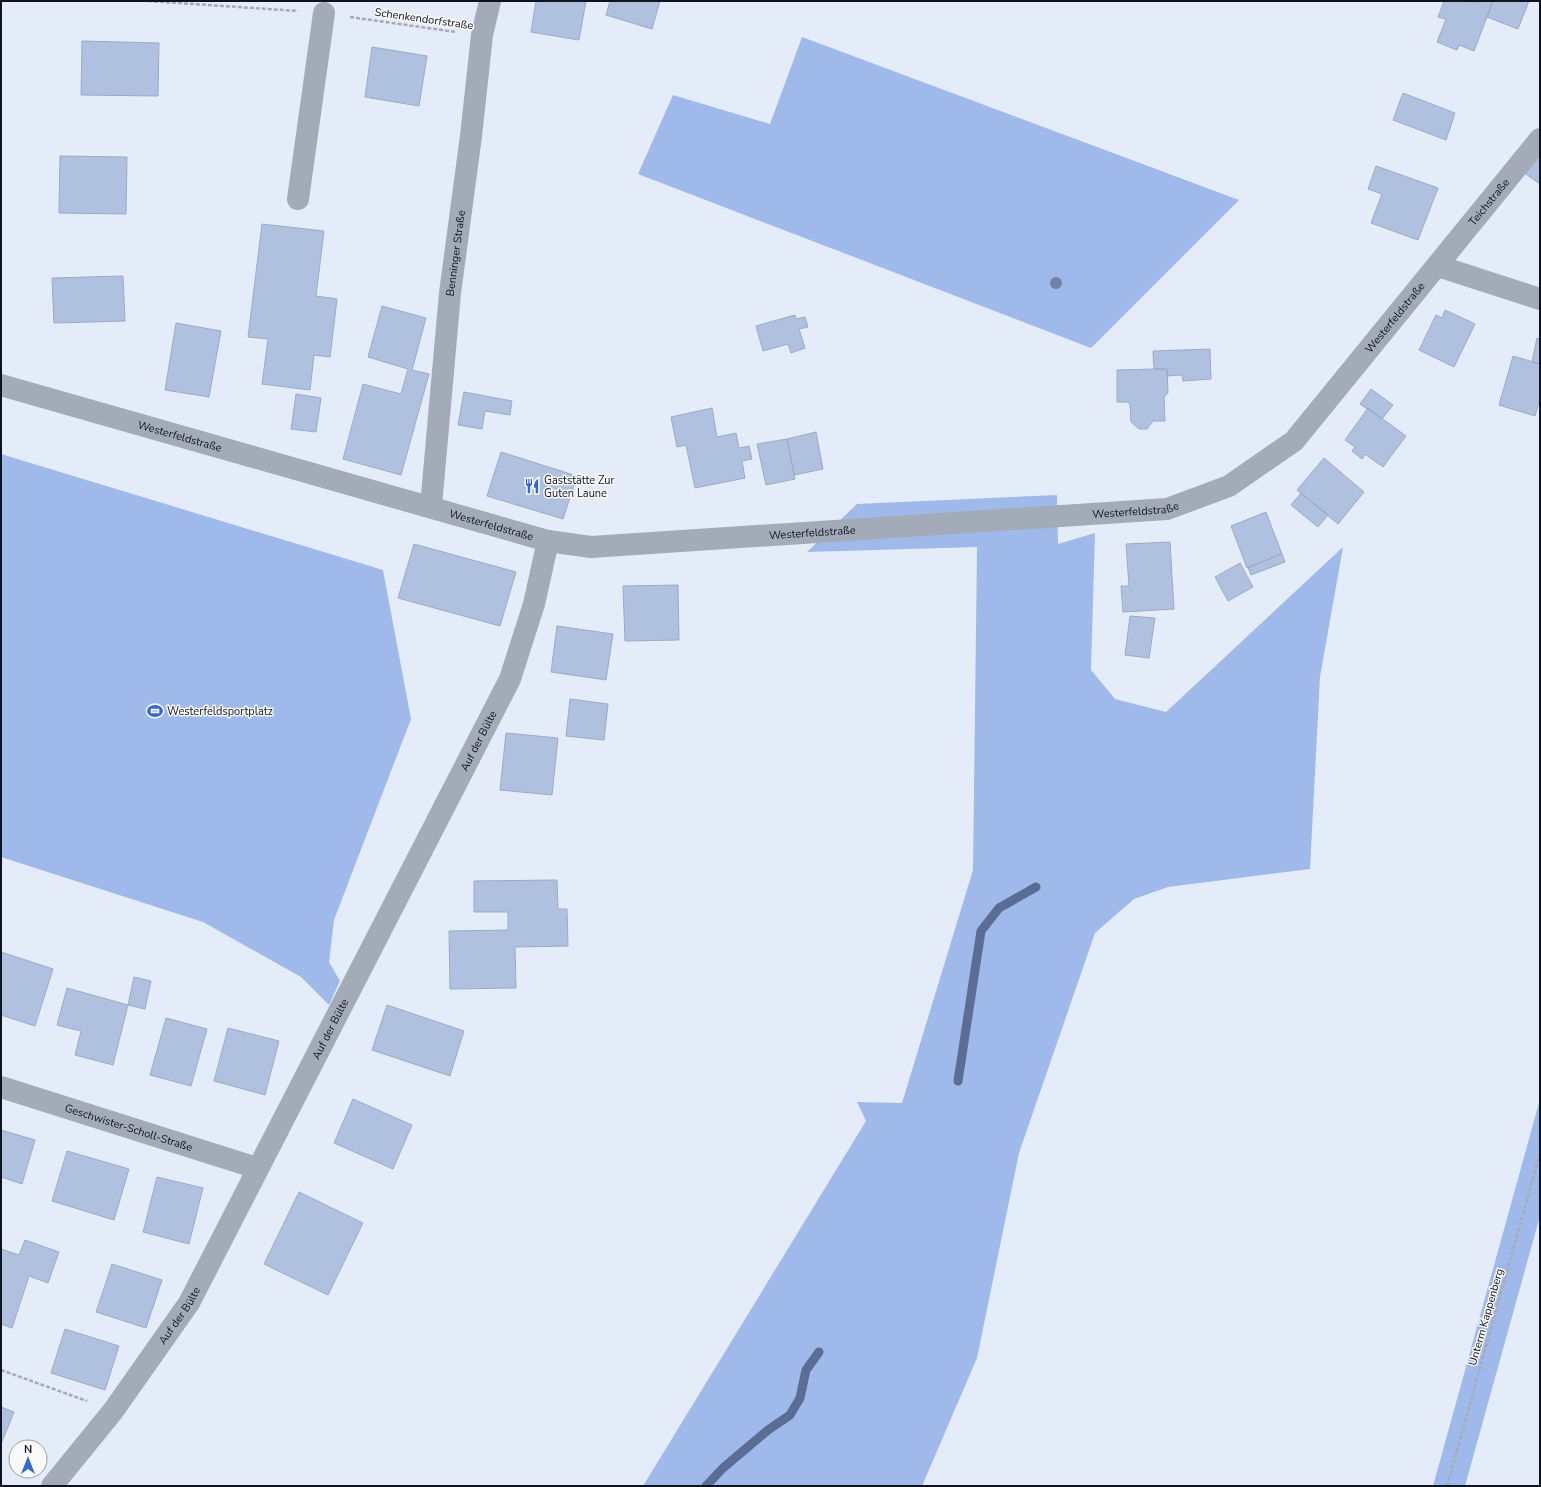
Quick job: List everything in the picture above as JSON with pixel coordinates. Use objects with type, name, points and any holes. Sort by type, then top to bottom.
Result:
[{"type":"street","name":"Benninger Straße","points":[[431,506],[450,293],[471,136],[482,36],[490,1]]},
{"type":"street","points":[[298,199],[324,13]]},
{"type":"street","name":"Teichstraße","points":[[1438,266],[1540,139]]},
{"type":"street","points":[[1438,266],[1540,299]]},
{"type":"street","name":"Westerfeldstraße","points":[[1,384],[431,506],[548,541],[591,547],[1167,509],[1229,486],[1294,441],[1438,266]]},
{"type":"street","name":"Auf der Bülte","points":[[52,1486],[113,1411],[189,1303],[257,1168],[510,679],[534,604],[548,541]]},
{"type":"street","name":"Geschwister-Scholl-Straße","points":[[1,1087],[257,1168]]},
{"type":"path","name":"Schenkendorfstraße","points":[[148,1],[324,13],[482,36]]},
{"type":"path","name":"Unterm Kappenberg","points":[[1447,1486],[1540,1153]]},
{"type":"path","points":[[1,1370],[113,1411]]},
{"type":"shaded area","points":[[802,37],[1239,200],[1091,348],[638,174],[673,95],[770,124]]},
{"type":"shaded area","name":"Westerfeldsportplatz","points":[[1,454],[383,570],[411,719],[334,920],[329,962],[340,981],[329,1005],[301,977],[203,922],[1,857]]},
{"type":"shaded area","points":[[1057,495],[1058,544],[1095,533],[1091,670],[1115,699],[1166,712],[1343,547],[1320,677],[1310,869],[1168,887],[1134,899],[1095,933],[1019,1153],[977,1358],[922,1486],[643,1486],[866,1121],[857,1102],[902,1103],[973,870],[977,547],[807,552],[857,504]]},
{"type":"shaded area","points":[[1540,1099],[1540,1216],[1465,1486],[1433,1486]]},
{"type":"building","points":[[536,1],[586,1],[579,40],[531,32]]},
{"type":"building","points":[[610,1],[660,1],[652,29],[606,15]]},
{"type":"building","points":[[1444,1],[1493,1],[1474,51],[1459,45],[1457,50],[1437,42],[1446,19],[1438,17]]},
{"type":"building","points":[[1493,1],[1529,1],[1518,29],[1487,17]]},
{"type":"building","points":[[82,41],[159,43],[158,96],[81,95]]},
{"type":"building","points":[[372,47],[427,56],[419,106],[365,97]]},
{"type":"building","points":[[1403,93],[1455,113],[1446,140],[1393,120]]},
{"type":"building","points":[[1540,147],[1540,184],[1523,172]]},
{"type":"building","points":[[60,156],[127,157],[126,214],[59,213]]},
{"type":"building","points":[[1376,166],[1438,188],[1418,240],[1371,223],[1382,194],[1368,189]]},
{"type":"building","points":[[262,224],[324,231],[316,296],[337,299],[330,357],[314,355],[310,390],[262,384],[268,339],[248,337]]},
{"type":"building","points":[[123,276],[125,321],[54,323],[52,278]]},
{"type":"building","points":[[382,306],[426,318],[412,370],[429,374],[401,475],[343,459],[363,384],[401,394],[408,369],[368,357]]},
{"type":"building","points":[[1445,310],[1475,324],[1454,367],[1419,350],[1436,315],[1442,318]]},
{"type":"building","points":[[795,315],[796,319],[805,317],[808,327],[799,329],[805,348],[791,353],[788,344],[763,351],[756,326]]},
{"type":"building","points":[[176,323],[221,331],[209,397],[165,390]]},
{"type":"building","points":[[1537,338],[1540,339],[1540,364],[1532,362]]},
{"type":"building","points":[[1210,349],[1211,379],[1183,381],[1182,375],[1167,376],[1167,369],[1154,369],[1153,351]]},
{"type":"building","points":[[1513,356],[1540,364],[1540,399],[1535,416],[1499,405]]},
{"type":"building","points":[[1167,369],[1168,393],[1164,397],[1165,421],[1153,421],[1147,429],[1139,429],[1131,422],[1130,404],[1127,402],[1117,402],[1117,370]]},
{"type":"building","points":[[1371,389],[1393,405],[1382,419],[1360,404]]},
{"type":"building","points":[[464,392],[512,401],[510,415],[485,411],[482,429],[458,425]]},
{"type":"building","points":[[296,394],[321,398],[316,432],[291,429]]},
{"type":"building","points":[[712,408],[717,437],[736,433],[739,448],[749,446],[752,459],[742,461],[745,478],[695,488],[686,445],[677,447],[671,417]]},
{"type":"building","points":[[1368,408],[1406,436],[1383,467],[1365,454],[1362,459],[1352,451],[1355,447],[1345,440]]},
{"type":"building","points":[[816,432],[823,469],[794,475],[787,439]]},
{"type":"building","points":[[787,439],[795,479],[766,485],[757,444]]},
{"type":"building","name":"Gaststätte Zur Guten Laune","points":[[501,452],[577,476],[563,519],[487,496]]},
{"type":"building","points":[[1324,458],[1364,492],[1338,524],[1297,490]]},
{"type":"building","points":[[1301,493],[1328,515],[1318,527],[1291,505]]},
{"type":"building","points":[[1266,512],[1282,554],[1247,568],[1231,526]]},
{"type":"building","points":[[1170,542],[1174,609],[1123,612],[1121,586],[1129,586],[1126,544]]},
{"type":"building","points":[[414,544],[516,572],[500,626],[398,598]]},
{"type":"building","points":[[1282,554],[1285,562],[1251,575],[1248,567]]},
{"type":"building","points":[[1240,563],[1253,587],[1228,601],[1215,577]]},
{"type":"building","points":[[678,585],[679,640],[625,641],[623,586]]},
{"type":"building","points":[[1130,616],[1155,618],[1149,658],[1125,655]]},
{"type":"building","points":[[557,626],[613,634],[606,680],[551,672]]},
{"type":"building","points":[[570,699],[608,704],[604,740],[566,736]]},
{"type":"building","points":[[506,733],[558,738],[552,795],[500,790]]},
{"type":"building","points":[[557,880],[558,909],[567,909],[568,946],[515,947],[516,988],[450,989],[449,931],[508,930],[508,912],[474,912],[474,881]]},
{"type":"building","points":[[1,952],[53,969],[35,1026],[1,1015]]},
{"type":"building","points":[[134,977],[151,981],[145,1009],[128,1005]]},
{"type":"building","points":[[67,988],[128,1005],[113,1065],[75,1055],[81,1031],[57,1025]]},
{"type":"building","points":[[387,1005],[464,1031],[450,1076],[372,1050]]},
{"type":"building","points":[[166,1018],[207,1029],[191,1086],[150,1075]]},
{"type":"building","points":[[228,1028],[279,1041],[265,1095],[214,1081]]},
{"type":"building","points":[[353,1099],[412,1125],[393,1169],[334,1143]]},
{"type":"building","points":[[1,1130],[35,1140],[22,1184],[1,1177]]},
{"type":"building","points":[[67,1151],[129,1169],[114,1220],[52,1201]]},
{"type":"building","points":[[157,1177],[203,1188],[189,1244],[143,1232]]},
{"type":"building","points":[[299,1192],[363,1223],[328,1295],[264,1264]]},
{"type":"building","points":[[25,1240],[59,1252],[48,1283],[29,1276],[12,1328],[1,1324],[1,1249],[19,1255]]},
{"type":"building","points":[[112,1264],[162,1280],[146,1328],[96,1312]]},
{"type":"building","points":[[65,1329],[119,1346],[105,1390],[51,1373]]},
{"type":"building","points":[[1,1407],[14,1412],[1,1444]]},
{"type":"waterway","points":[[958,1081],[981,931],[999,908],[1036,887]]},
{"type":"waterway","points":[[706,1486],[723,1468],[768,1430],[790,1415],[800,1398],[806,1370],[819,1352]]},
{"type":"place","name":"Gaststätte Zur Guten Laune","points":[[532,486]]},
{"type":"place","name":"Westerfeldsportplatz","points":[[155,711]]}]
